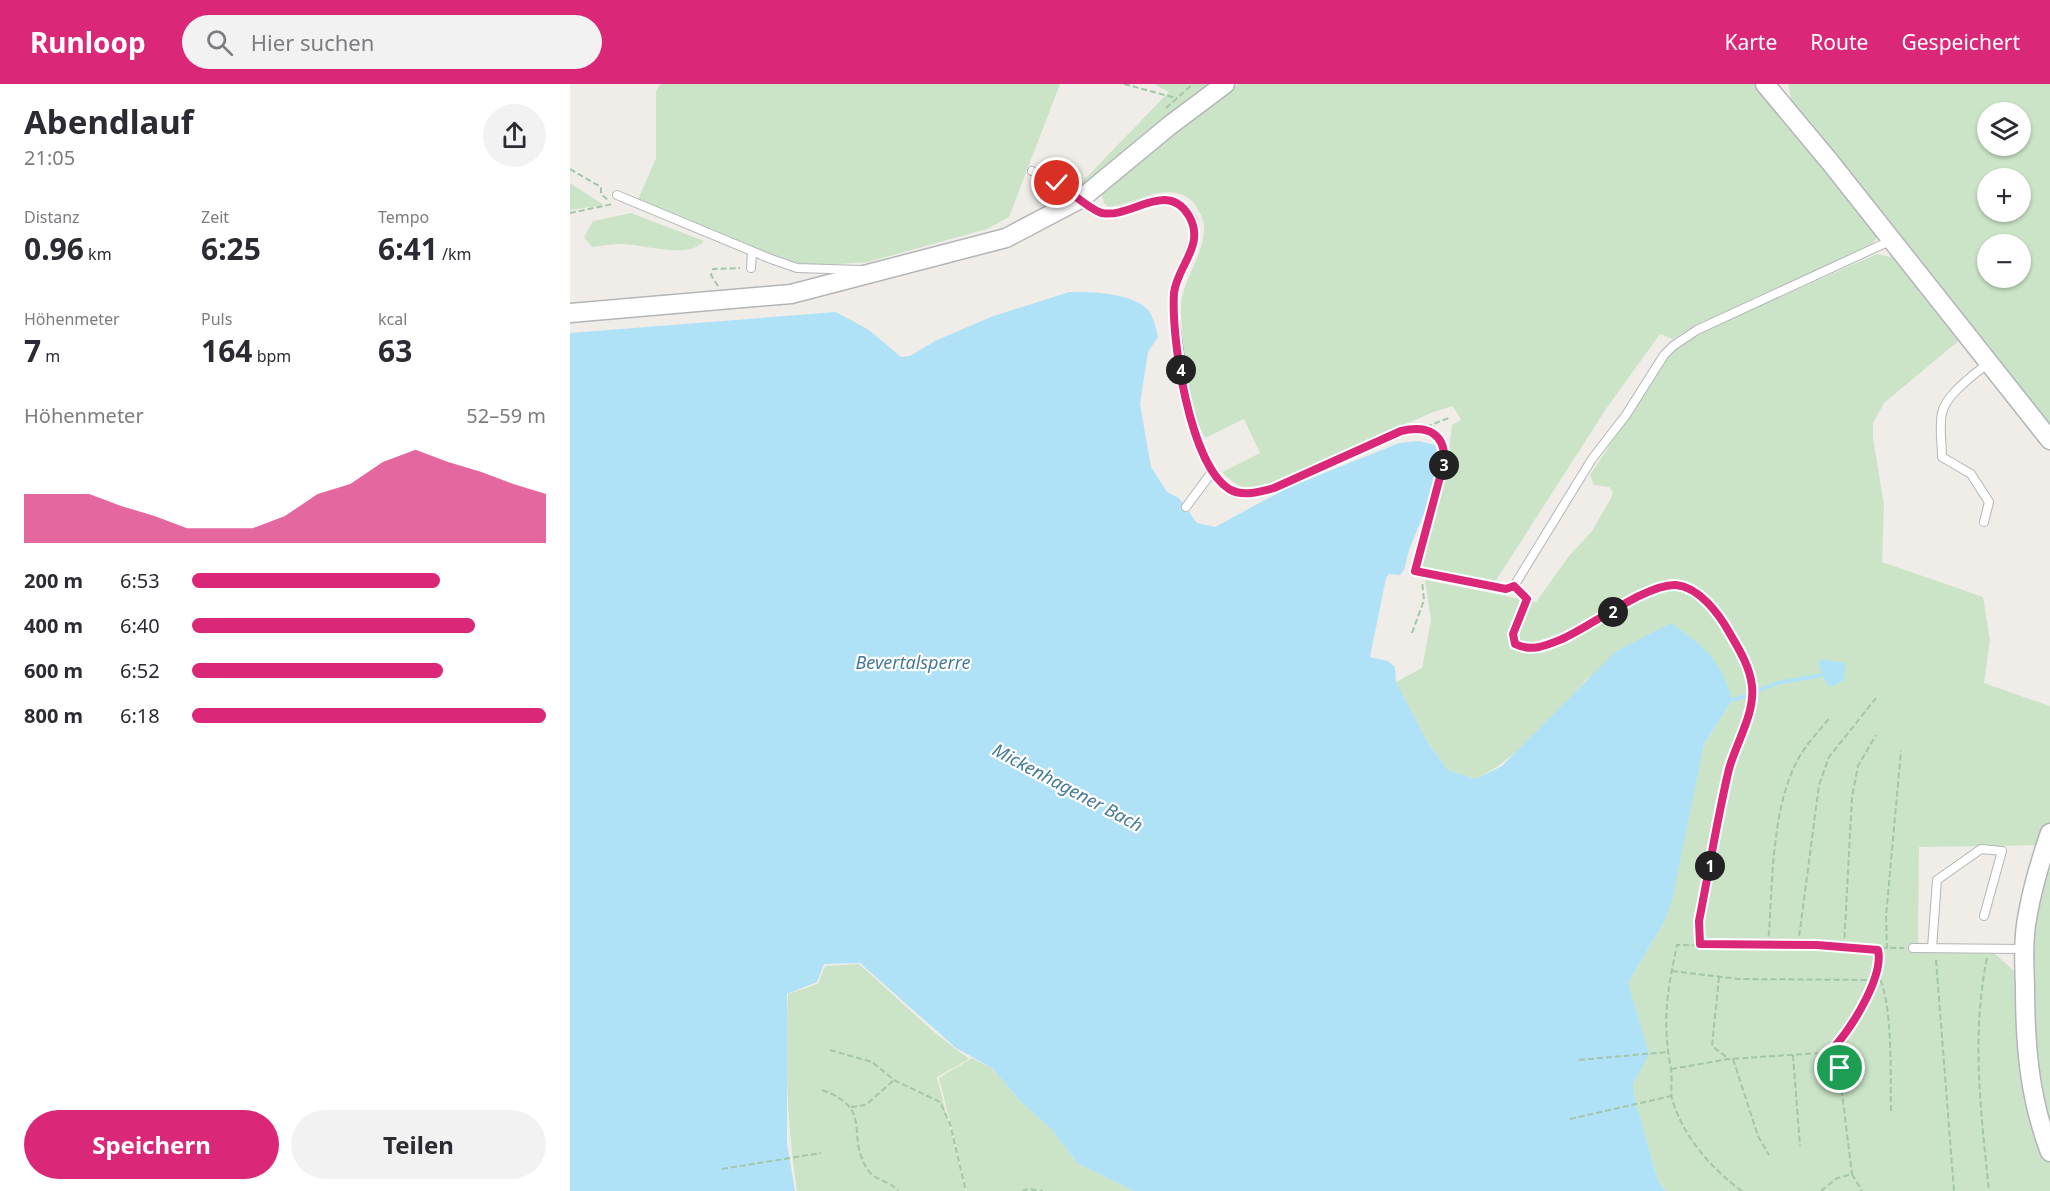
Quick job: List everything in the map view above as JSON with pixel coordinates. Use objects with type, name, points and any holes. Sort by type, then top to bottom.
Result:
[{"type":"street","points":[[570,313],[790,294],[1006,238],[1082,198],[1169,126],[1225,84]]},
{"type":"street","points":[[1765,84],[2050,440]]},
{"type":"street","points":[[2050,833],[2034,885],[2024,949],[2026,1061],[2032,1099],[2050,1152]]},
{"type":"lane","points":[[1032,171],[1082,198],[1095,211],[1104,213],[1122,211],[1148,201],[1167,200],[1182,208],[1192,222],[1192,251],[1176,279],[1174,315],[1188,416],[1212,472],[1186,507]]},
{"type":"lane","points":[[617,200],[797,268],[860,268],[866,276]]},
{"type":"lane","points":[[1418,572],[1506,589],[1514,586],[1592,459],[1626,415],[1672,346],[1697,330],[1892,240]]},
{"type":"lane","points":[[751,268],[752,252]]},
{"type":"lane","points":[[1984,522],[1989,502],[1971,474],[1942,457],[1941,431],[1942,412],[1947,403],[1988,363]]},
{"type":"lane","points":[[1934,948],[1937,880],[1982,849],[2002,851],[1984,916]]},
{"type":"lane","points":[[1913,948],[2024,949]]},
{"type":"path","points":[[1124,84],[1176,99],[1193,84]]},
{"type":"path","points":[[570,169],[603,188],[601,194],[617,200]]},
{"type":"path","points":[[570,213],[617,200]]},
{"type":"path","points":[[711,275],[713,269],[751,268]]},
{"type":"path","points":[[1212,472],[1231,490],[1262,491],[1316,471],[1401,431],[1424,428],[1451,417]]},
{"type":"path","points":[[1412,633],[1424,600],[1418,572],[1444,462],[1444,449],[1440,439],[1435,432],[1424,428]]},
{"type":"path","points":[[1514,586],[1527,599],[1513,634],[1515,644],[1526,649],[1547,645],[1584,630],[1640,595],[1675,585],[1686,588],[1715,610],[1744,657],[1752,687],[1751,704],[1730,768],[1699,921],[1700,944]]},
{"type":"path","points":[[1798,946],[1820,785],[1829,757],[1876,698]]},
{"type":"path","points":[[1768,945],[1778,834],[1786,789],[1801,754],[1830,717]]},
{"type":"path","points":[[1844,947],[1852,797],[1858,766],[1876,735]]},
{"type":"path","points":[[1887,949],[1886,916],[1901,752]]},
{"type":"path","points":[[1742,1191],[1720,1176],[1694,1143],[1671,1096],[1666,999],[1677,945],[1768,945],[1878,950],[1913,948]]},
{"type":"path","points":[[1989,947],[1978,1015],[1983,1127],[1989,1191]]},
{"type":"path","points":[[1934,948],[1954,1191]]},
{"type":"path","points":[[1671,1069],[1731,1059],[1820,1053],[1836,1045],[1848,1031],[1873,980],[1880,960],[1878,950]]},
{"type":"path","points":[[1672,971],[1719,977],[1873,980]]},
{"type":"path","points":[[1876,972],[1882,980],[1887,1004],[1891,1114]]},
{"type":"path","points":[[1719,977],[1712,1047],[1731,1059],[1758,1136],[1769,1155]]},
{"type":"path","points":[[1836,1045],[1852,1174],[1862,1191]]},
{"type":"path","points":[[830,1050],[872,1062],[894,1080],[932,1097],[946,1113],[966,1191]]},
{"type":"path","points":[[1579,1060],[1667,1052]]},
{"type":"path","points":[[1793,1055],[1796,1119],[1800,1146]]},
{"type":"path","points":[[851,1107],[866,1105],[894,1080]]},
{"type":"path","points":[[822,1090],[840,1097],[851,1107],[856,1117],[866,1167],[874,1178],[892,1184],[898,1191]]},
{"type":"path","points":[[1570,1119],[1671,1096]]},
{"type":"path","points":[[722,1169],[821,1153]]},
{"type":"path","points":[[1821,1191],[1838,1178],[1852,1174]]},
{"type":"path","points":[[1022,1191],[1028,1189],[1043,1191]]},
{"type":"green space","points":[[660,84],[1060,84],[1009,217],[987,229],[868,262],[809,266],[773,256],[637,202],[656,158],[656,92]]},
{"type":"green space","points":[[1154,84],[1218,84],[1086,187],[1075,189],[1169,92]]},
{"type":"green space","points":[[1238,84],[1757,84],[1877,233],[1876,239],[1871,246],[1698,324],[1673,339],[1660,334],[1606,409],[1495,582],[1420,571],[1448,459],[1452,425],[1461,420],[1453,406],[1431,413],[1272,483],[1250,488],[1234,483],[1222,472],[1260,453],[1244,419],[1205,438],[1193,413],[1187,376],[1181,304],[1203,240],[1204,226],[1200,212],[1188,198],[1168,192],[1108,207],[1104,203],[1101,192]]},
{"type":"green space","points":[[1788,84],[2050,84],[2050,430],[1800,115],[1791,99]]},
{"type":"green space","points":[[570,183],[604,205],[570,210]]},
{"type":"green space","points":[[631,213],[704,241],[697,247],[665,250],[621,244],[592,247],[584,237],[593,221]]},
{"type":"green space","points":[[1877,254],[1895,258],[1962,338],[1884,403],[1873,423],[1873,438],[1884,505],[1882,562],[1983,597],[1990,640],[1984,683],[2050,706],[2050,824],[2043,845],[1919,847],[1918,938],[1919,952],[1995,954],[2019,975],[2036,1132],[2050,1163],[2050,1191],[1666,1191],[1658,1181],[1634,1095],[1633,1084],[1648,1054],[1628,983],[1664,922],[1704,744],[1732,700],[1589,677],[1523,747],[1476,779],[1448,770],[1427,741],[1396,682],[1422,668],[1431,620],[1425,580],[1536,602],[1569,556],[1592,531],[1611,498],[1613,492],[1609,487],[1594,485],[1590,475],[1674,347],[1736,316]]},
{"type":"green space","points":[[2050,854],[2050,1137],[2033,1060],[2032,916]]},
{"type":"green space","points":[[859,964],[934,1032],[969,1059],[937,1077],[966,1191],[797,1191],[788,1093],[788,994],[818,984],[825,966]]},
{"type":"green space","points":[[972,1058],[992,1068],[1021,1102],[1052,1130],[1077,1163],[1134,1191],[967,1191],[939,1078]]},
{"type":"water","name":"Bevertalsperre","points":[[1069,292],[1121,296],[1141,304],[1150,313],[1158,337],[1148,352],[1140,404],[1151,467],[1167,492],[1179,498],[1197,523],[1215,527],[1287,488],[1399,443],[1419,441],[1435,445],[1438,458],[1434,486],[1412,542],[1404,570],[1400,575],[1389,574],[1386,578],[1370,657],[1388,661],[1395,667],[1396,682],[1427,741],[1448,770],[1476,779],[1502,766],[1616,651],[1671,623],[1702,647],[1717,664],[1732,700],[1704,744],[1672,901],[1664,922],[1628,983],[1649,1054],[1633,1084],[1634,1095],[1658,1181],[1666,1191],[1134,1191],[1077,1163],[1052,1130],[1021,1102],[992,1068],[956,1048],[860,963],[824,964],[817,982],[787,994],[787,1143],[795,1191],[570,1191],[570,333],[836,312],[869,330],[901,357],[910,356],[937,340],[991,317]]},
{"type":"water","points":[[1822,659],[1845,663],[1844,680],[1834,686],[1827,685],[1818,663]]},
{"type":"waterway","points":[[1757,691],[1777,683],[1823,675]]},
{"type":"waterway","points":[[1732,700],[1745,696]]},
{"type":"route","points":[[1057,183],[1082,198],[1095,211],[1112,213],[1148,201],[1167,200],[1188,214],[1192,222],[1194,240],[1192,251],[1176,279],[1174,303],[1186,407],[1212,472],[1231,490],[1251,493],[1274,488],[1401,431],[1424,428],[1435,432],[1440,439],[1444,449],[1444,462],[1415,571],[1427,576],[1506,589],[1514,586],[1527,599],[1513,634],[1515,644],[1526,649],[1547,645],[1584,630],[1640,595],[1675,585],[1686,588],[1715,610],[1744,657],[1752,687],[1751,704],[1730,768],[1699,921],[1700,944],[1817,945],[1878,950],[1880,960],[1869,990],[1848,1031],[1836,1045],[1840,1068]]},
{"type":"water label","name":"Mickenhagener Bach","points":[[1068,787]]}]
